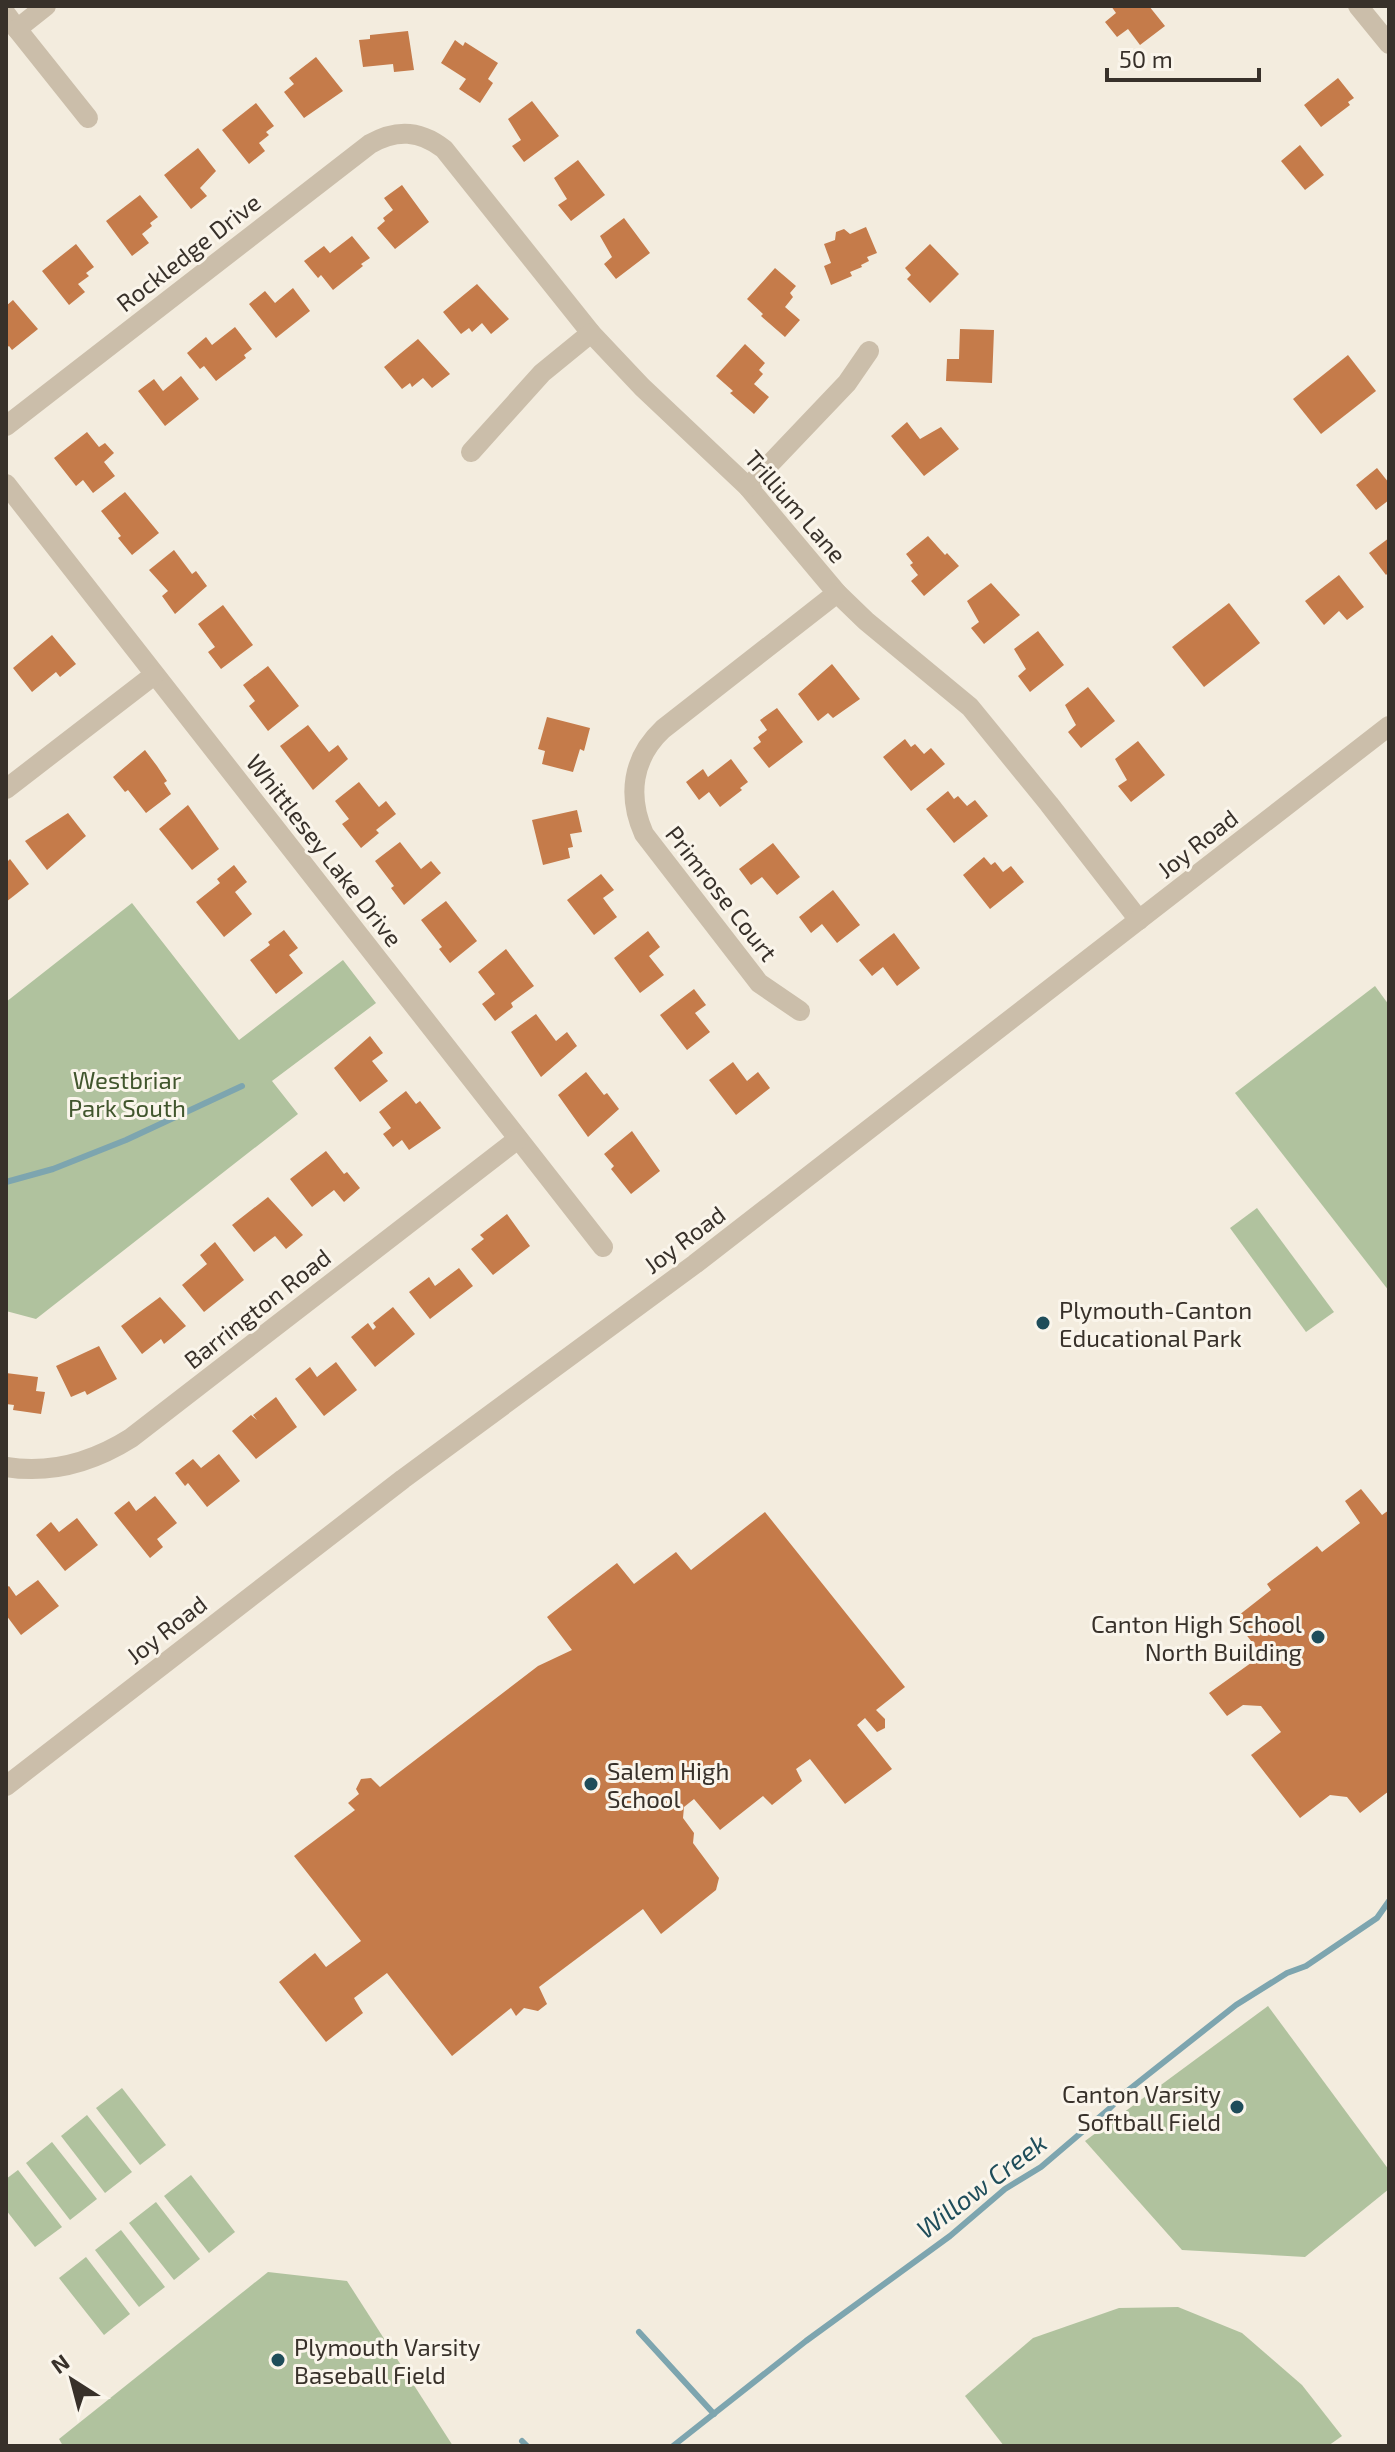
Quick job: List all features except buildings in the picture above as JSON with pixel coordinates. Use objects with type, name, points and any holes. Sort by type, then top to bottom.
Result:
[{"type":"street","points":[[46,6],[12,22],[88,118]]},
{"type":"street","points":[[1358,6],[1389,44]]},
{"type":"street","name":"Rockledge Drive","points":[[6,426],[370,144],[393,133],[409,133]]},
{"type":"street","name":"Trillium Lane","points":[[409,133],[422,135],[444,149],[591,333],[642,387],[748,487],[837,593],[970,707],[1139,920]]},
{"type":"street","points":[[471,452],[542,373],[591,333]]},
{"type":"street","points":[[748,487],[847,383],[869,351]]},
{"type":"street","name":"Whittlesey Lake Drive","points":[[6,484],[603,1247]]},
{"type":"street","name":"Primrose Court","points":[[800,1011],[759,983],[644,834],[637,818],[633,783],[645,749],[663,729],[837,593]]},
{"type":"street","points":[[6,789],[154,675]]},
{"type":"street","name":"Joy Road","points":[[6,1786],[403,1479],[708,1255],[1389,726]]},
{"type":"street","name":"Barrington Road","points":[[6,1467],[58,1467],[92,1458],[131,1438],[518,1139]]},
{"type":"green space","name":"Westbriar Park South","points":[[132,903],[239,1040],[343,960],[376,1003],[272,1081],[298,1114],[36,1319],[6,1311],[6,1002]]},
{"type":"green space","points":[[1375,986],[1389,1005],[1389,1291],[1235,1093]]},
{"type":"green space","points":[[1257,1208],[1334,1312],[1306,1332],[1230,1228]]},
{"type":"green space","name":"Canton Varsity Softball Field","points":[[1268,2006],[1389,2170],[1389,2189],[1305,2257],[1182,2250],[1085,2141]]},
{"type":"green space","points":[[122,2088],[166,2145],[140,2165],[96,2108]]},
{"type":"green space","points":[[87,2115],[132,2172],[105,2193],[61,2136]]},
{"type":"green space","points":[[52,2142],[97,2199],[70,2220],[26,2163]]},
{"type":"green space","points":[[18,2170],[62,2227],[35,2247],[6,2210],[6,2179]]},
{"type":"green space","points":[[191,2175],[235,2232],[209,2253],[164,2196]]},
{"type":"green space","points":[[156,2202],[200,2259],[174,2280],[129,2223]]},
{"type":"green space","points":[[121,2230],[165,2287],[139,2307],[95,2250]]},
{"type":"green space","points":[[86,2257],[130,2314],[104,2335],[59,2278]]},
{"type":"green space","name":"Plymouth Varsity Baseball Field","points":[[268,2272],[347,2281],[453,2446],[63,2446],[59,2439]]},
{"type":"green space","points":[[1178,2307],[1242,2333],[1302,2385],[1342,2436],[1328,2446],[1004,2446],[965,2396],[1033,2338],[1119,2308]]},
{"type":"waterway","points":[[6,1182],[53,1169],[126,1140],[242,1086]]},
{"type":"waterway","name":"Willow Creek","points":[[673,2446],[806,2341],[950,2236],[1005,2189],[1041,2167],[1126,2092],[1236,2005],[1287,1973],[1306,1966],[1377,1918],[1389,1901]]},
{"type":"waterway","points":[[639,2332],[714,2414]]},
{"type":"waterway","points":[[522,2441],[527,2446]]},
{"type":"place","name":"Plymouth-Canton Educational Park","points":[[1043,1323]]},
{"type":"place","name":"Canton High School North Building","points":[[1318,1637]]},
{"type":"place","name":"Salem High School","points":[[591,1784]]},
{"type":"place","name":"Canton Varsity Softball Field","points":[[1237,2107]]},
{"type":"place","name":"Plymouth Varsity Baseball Field","points":[[278,2360]]}]
